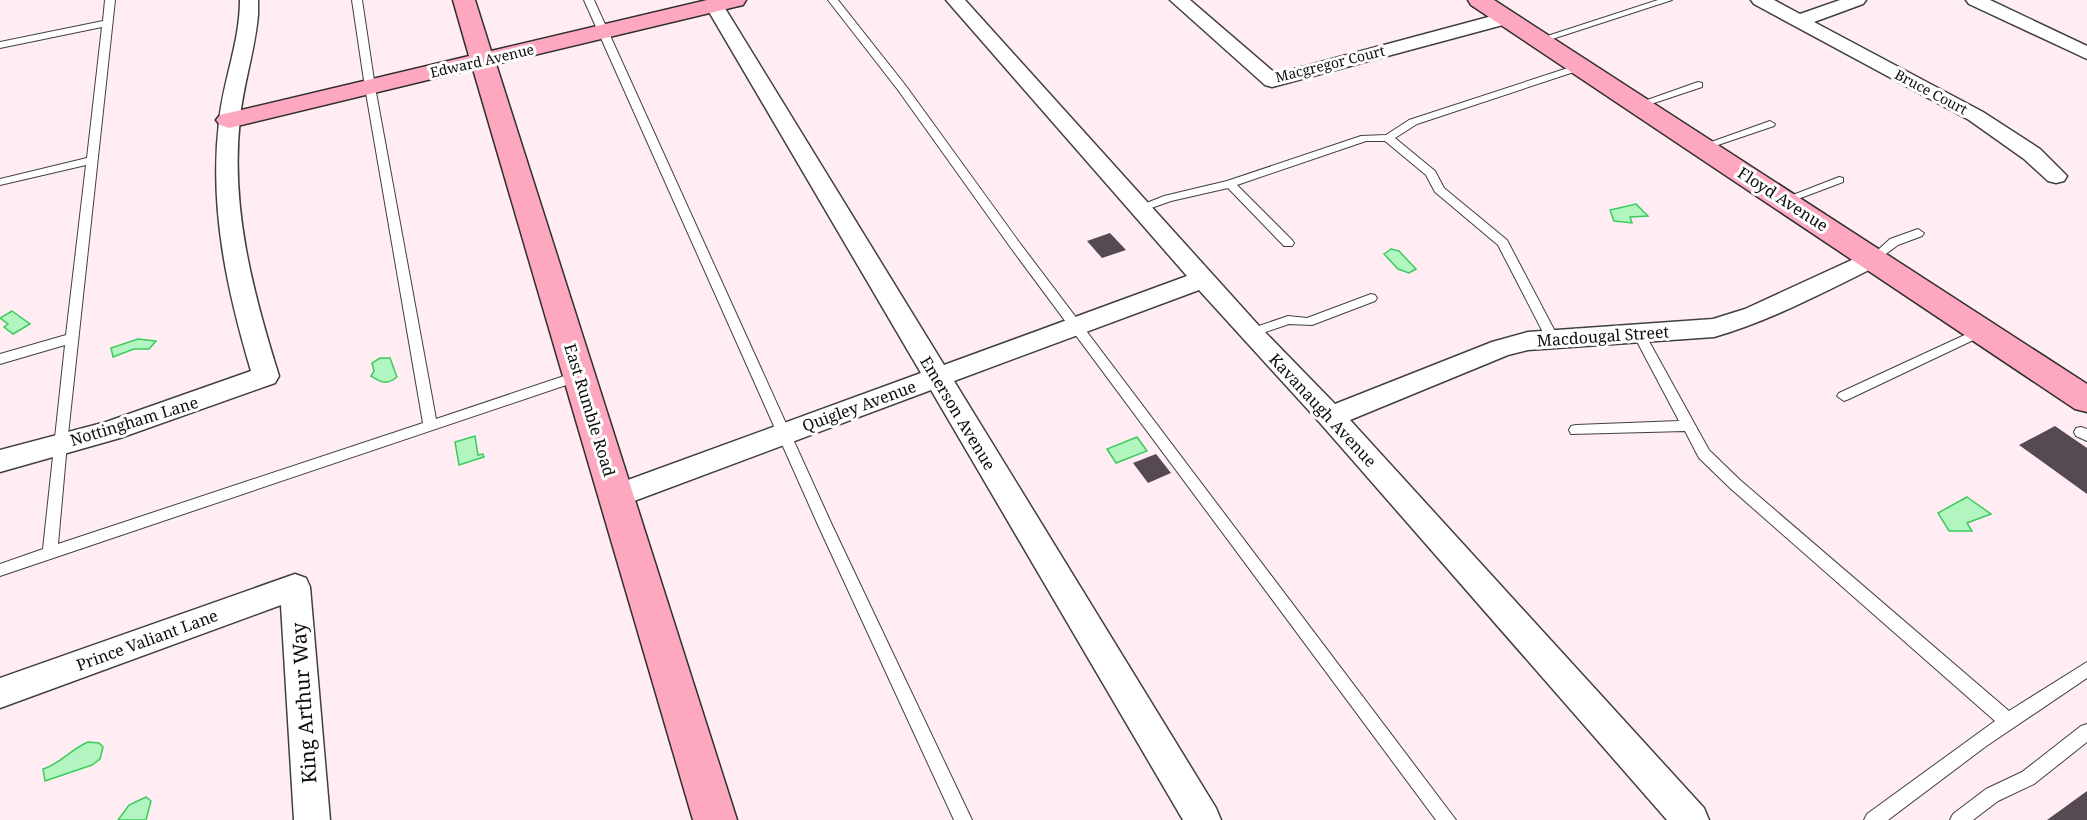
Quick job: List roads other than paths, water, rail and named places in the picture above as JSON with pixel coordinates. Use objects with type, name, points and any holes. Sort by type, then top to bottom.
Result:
[{"type":"street","points":[[229,120],[236,74],[248,33],[249,0]]},
{"type":"street","name":"East Rumble Road","points":[[464,0],[715,820]]},
{"type":"street","name":"Kavanaugh Avenue","points":[[955,0],[1251,333],[1331,417],[1691,820]]},
{"type":"street","name":"Macgregor Court","points":[[1179,0],[1272,81],[1507,18]]},
{"type":"street","name":"Floyd Avenue","points":[[1479,0],[1875,258],[2087,400]]},
{"type":"street","name":"Bruce Court","points":[[1760,0],[1976,116],[2032,154],[2056,176]]},
{"type":"street","points":[[1798,21],[1857,0]]},
{"type":"street","points":[[1975,0],[2087,53]]},
{"type":"street","name":"Edward Avenue","points":[[229,120],[725,3]]},
{"type":"street","name":"Emerson Avenue","points":[[725,3],[937,377],[1203,820]]},
{"type":"street","name":"Nottingham Lane","points":[[0,461],[199,401],[266,376],[244,308],[234,258],[227,207],[226,158],[229,120]]},
{"type":"street","name":"Macdougal Street","points":[[1331,417],[1501,348],[1528,341],[1714,328],[1754,315],[1875,258]]},
{"type":"street","name":"Quigley Avenue","points":[[616,496],[1203,279]]},
{"type":"street","name":"Prince Valiant Lane","points":[[0,693],[295,587]]},
{"type":"street","name":"King Arthur Way","points":[[295,587],[312,820]]},
{"type":"lane","points":[[50,553],[60,444],[110,0]]},
{"type":"lane","points":[[357,0],[370,87],[430,426]]},
{"type":"lane","points":[[589,0],[825,525],[963,820]]},
{"type":"lane","points":[[833,0],[1447,820]]},
{"type":"lane","points":[[1540,40],[1667,0]]},
{"type":"lane","points":[[0,45],[107,23]]},
{"type":"lane","points":[[1140,208],[1168,198],[1230,184],[1365,138],[1388,138],[1413,122],[1580,67]]},
{"type":"lane","points":[[1638,105],[1698,85]]},
{"type":"lane","points":[[1702,147],[1770,124]]},
{"type":"lane","points":[[1388,138],[1431,173],[1439,189],[1503,243],[1553,339]]},
{"type":"lane","points":[[0,182],[92,160]]},
{"type":"lane","points":[[1786,200],[1839,180]]},
{"type":"lane","points":[[1230,184],[1288,243]]},
{"type":"lane","points":[[1875,258],[1894,242],[1918,232]]},
{"type":"lane","points":[[1251,333],[1288,320],[1308,322],[1371,298]]},
{"type":"lane","points":[[1844,396],[1982,331]]},
{"type":"lane","points":[[1639,334],[1704,454],[1735,484],[2008,721]]},
{"type":"lane","points":[[0,359],[72,338]]},
{"type":"lane","points":[[0,570],[579,376]]},
{"type":"lane","points":[[1576,430],[1688,426]]},
{"type":"lane","points":[[1873,820],[2008,721],[2087,669]]},
{"type":"lane","points":[[1959,820],[1992,795],[2028,778],[2087,732]]}]
